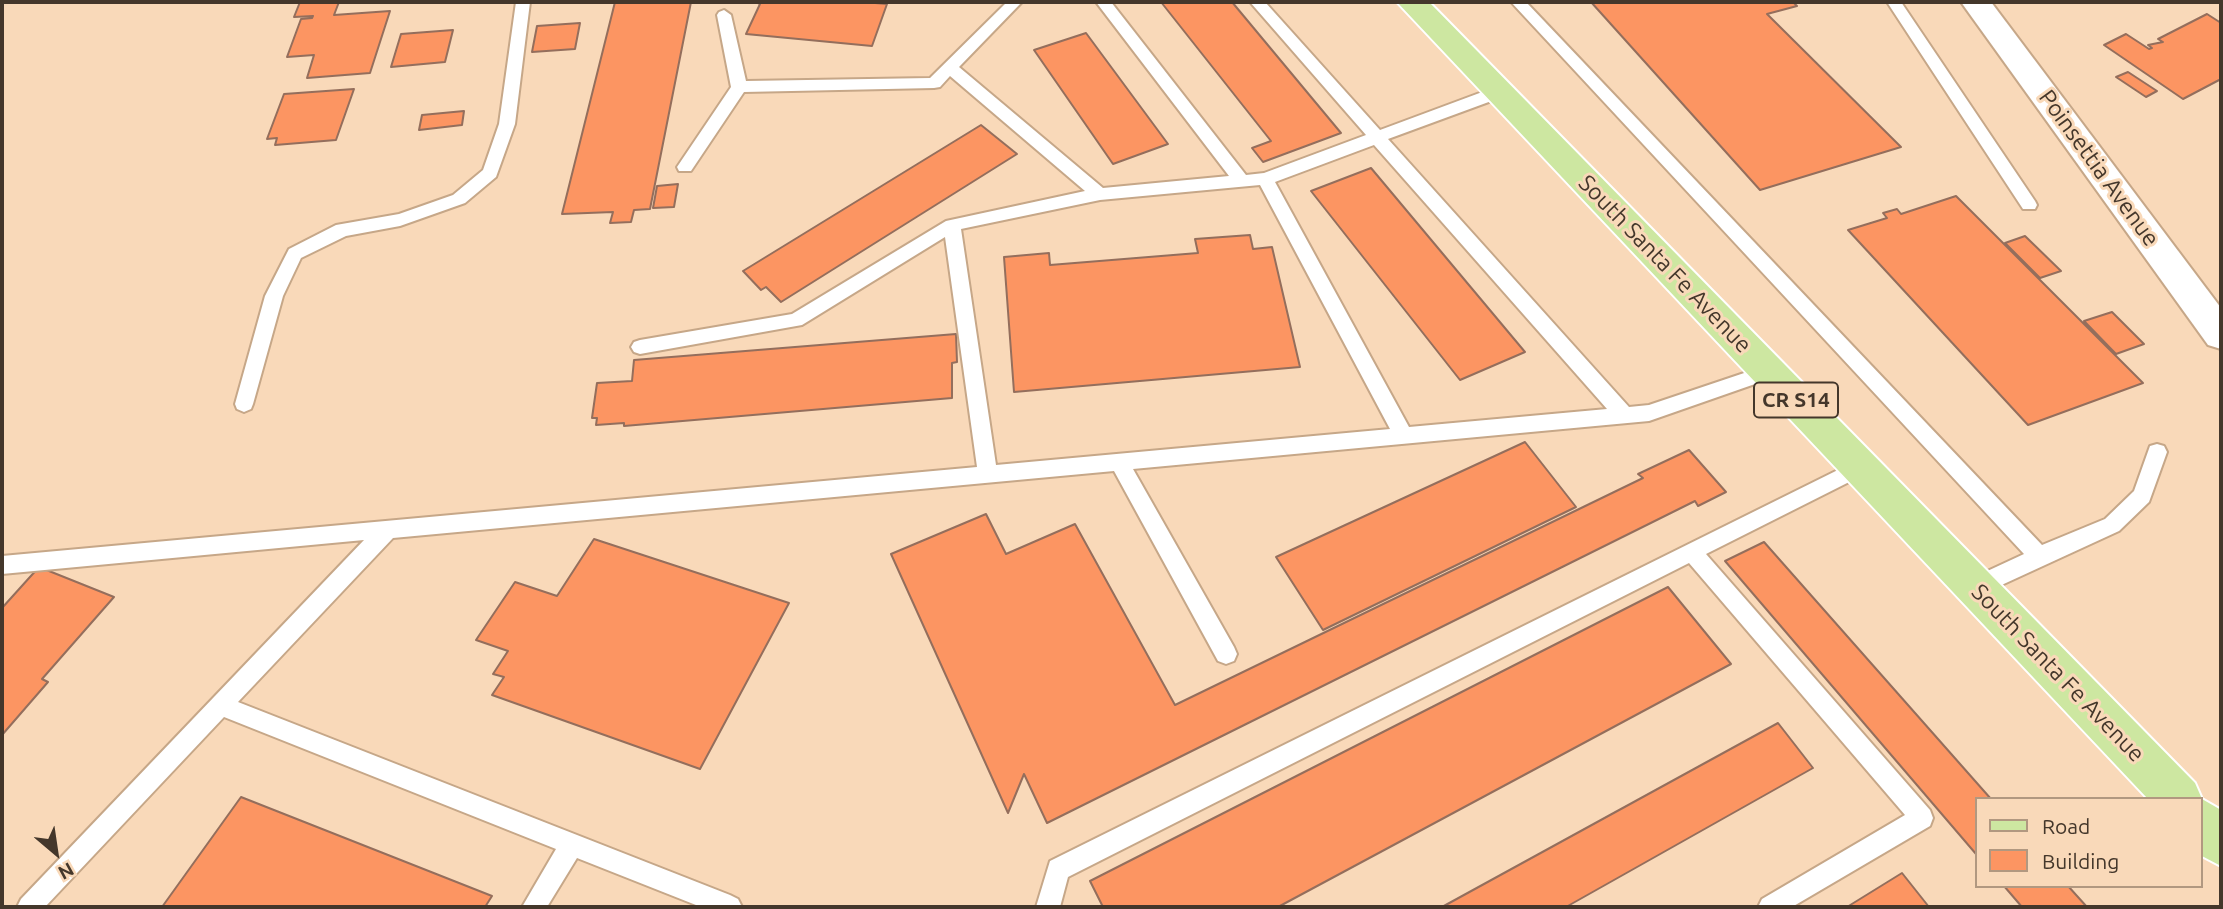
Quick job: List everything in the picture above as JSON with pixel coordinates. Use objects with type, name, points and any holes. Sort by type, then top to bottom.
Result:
[{"type":"main road","name":"South Santa Fe Avenue","points":[[1412,2],[2177,797]]},
{"type":"main road","points":[[2202,823],[2221,843]]},
{"type":"street","name":"Poinsettia Avenue","points":[[1976,2],[2221,335]]},
{"type":"lane","points":[[244,404],[274,296],[295,254],[342,230],[400,220],[459,200],[490,173],[507,124],[523,2]]},
{"type":"lane","points":[[739,87],[934,83],[1015,2]]},
{"type":"lane","points":[[1103,2],[1242,181]]},
{"type":"lane","points":[[1257,2],[1623,415]]},
{"type":"lane","points":[[1518,2],[2039,556]]},
{"type":"lane","points":[[1894,2],[2029,205]]},
{"type":"lane","points":[[685,167],[739,87],[724,15]]},
{"type":"lane","points":[[950,67],[1100,194]]},
{"type":"lane","points":[[640,347],[796,320],[952,225],[1100,194],[1265,179],[1379,139],[1499,92]]},
{"type":"lane","points":[[1265,179],[1403,435]]},
{"type":"lane","points":[[952,225],[988,474]]},
{"type":"lane","points":[[2,565],[1649,413],[1768,372]]},
{"type":"lane","points":[[1975,587],[2112,525],[2142,496],[2157,452]]},
{"type":"lane","points":[[1119,461],[1226,654]]},
{"type":"lane","points":[[1048,907],[1058,869],[1860,467]]},
{"type":"lane","points":[[29,907],[388,529]]},
{"type":"lane","points":[[1692,552],[1922,818],[1770,907]]},
{"type":"lane","points":[[221,706],[730,907]]},
{"type":"lane","points":[[534,907],[572,844]]},
{"type":"building","points":[[300,2],[339,2],[334,15],[390,11],[370,73],[307,78],[314,55],[287,57],[301,19],[313,16],[294,17]]},
{"type":"building","points":[[615,2],[691,2],[650,209],[634,210],[631,222],[610,223],[613,212],[562,214]]},
{"type":"building","points":[[756,2],[887,4],[872,46],[746,34],[760,4]]},
{"type":"building","points":[[1161,2],[1232,2],[1341,133],[1263,162],[1252,148],[1271,141]]},
{"type":"building","points":[[1591,2],[1793,2],[1797,6],[1767,14],[1901,147],[1760,190]]},
{"type":"building","points":[[2207,14],[2221,23],[2221,79],[2183,99],[2104,45],[2126,34],[2149,49],[2152,48],[2148,45],[2163,42],[2158,39]]},
{"type":"building","points":[[580,23],[575,49],[532,52],[537,26]]},
{"type":"building","points":[[453,30],[445,62],[391,67],[401,34]]},
{"type":"building","points":[[1086,33],[1168,144],[1113,164],[1034,50]]},
{"type":"building","points":[[2128,72],[2157,91],[2146,97],[2116,77]]},
{"type":"building","points":[[354,89],[336,140],[275,145],[277,138],[267,139],[284,94]]},
{"type":"building","points":[[464,111],[462,125],[419,130],[422,115]]},
{"type":"building","points":[[981,125],[1017,154],[781,302],[766,287],[761,290],[743,271]]},
{"type":"building","points":[[1371,168],[1525,352],[1460,380],[1311,191]]},
{"type":"building","points":[[678,184],[674,207],[653,208],[657,186]]},
{"type":"building","points":[[1956,196],[2143,383],[2028,425],[1848,230],[1887,218],[1883,213],[1897,209],[1901,214]]},
{"type":"building","points":[[1250,235],[1253,249],[1272,247],[1300,367],[1014,392],[1004,257],[1049,253],[1050,265],[1198,253],[1195,239]]},
{"type":"building","points":[[2025,236],[2061,271],[2040,278],[2005,243]]},
{"type":"building","points":[[2112,312],[2144,344],[2116,354],[2084,321]]},
{"type":"building","points":[[956,334],[957,362],[952,363],[952,398],[624,426],[624,423],[596,425],[597,418],[592,418],[597,383],[632,381],[634,360]]},
{"type":"building","points":[[1525,442],[1576,507],[1323,630],[1276,557]]},
{"type":"building","points":[[1689,450],[1726,492],[1698,506],[1695,501],[1047,823],[1024,774],[1008,813],[891,554],[986,514],[1006,554],[1075,524],[1175,705],[1643,478],[1638,474]]},
{"type":"building","points":[[594,539],[789,603],[700,769],[492,695],[504,677],[493,674],[508,651],[476,640],[515,582],[557,596]]},
{"type":"building","points":[[1764,542],[1989,797],[1974,797],[1974,852],[1725,561]]},
{"type":"building","points":[[39,567],[114,597],[42,679],[48,682],[2,735],[2,608]]},
{"type":"building","points":[[1668,587],[1731,664],[1278,907],[1103,907],[1090,881]]},
{"type":"building","points":[[1778,723],[1813,768],[1566,907],[1442,907]]},
{"type":"building","points":[[241,797],[492,896],[485,907],[162,907]]},
{"type":"building","points":[[1902,873],[1929,907],[1847,907]]},
{"type":"building","points":[[2006,888],[2070,888],[2087,907],[2022,907]]}]
